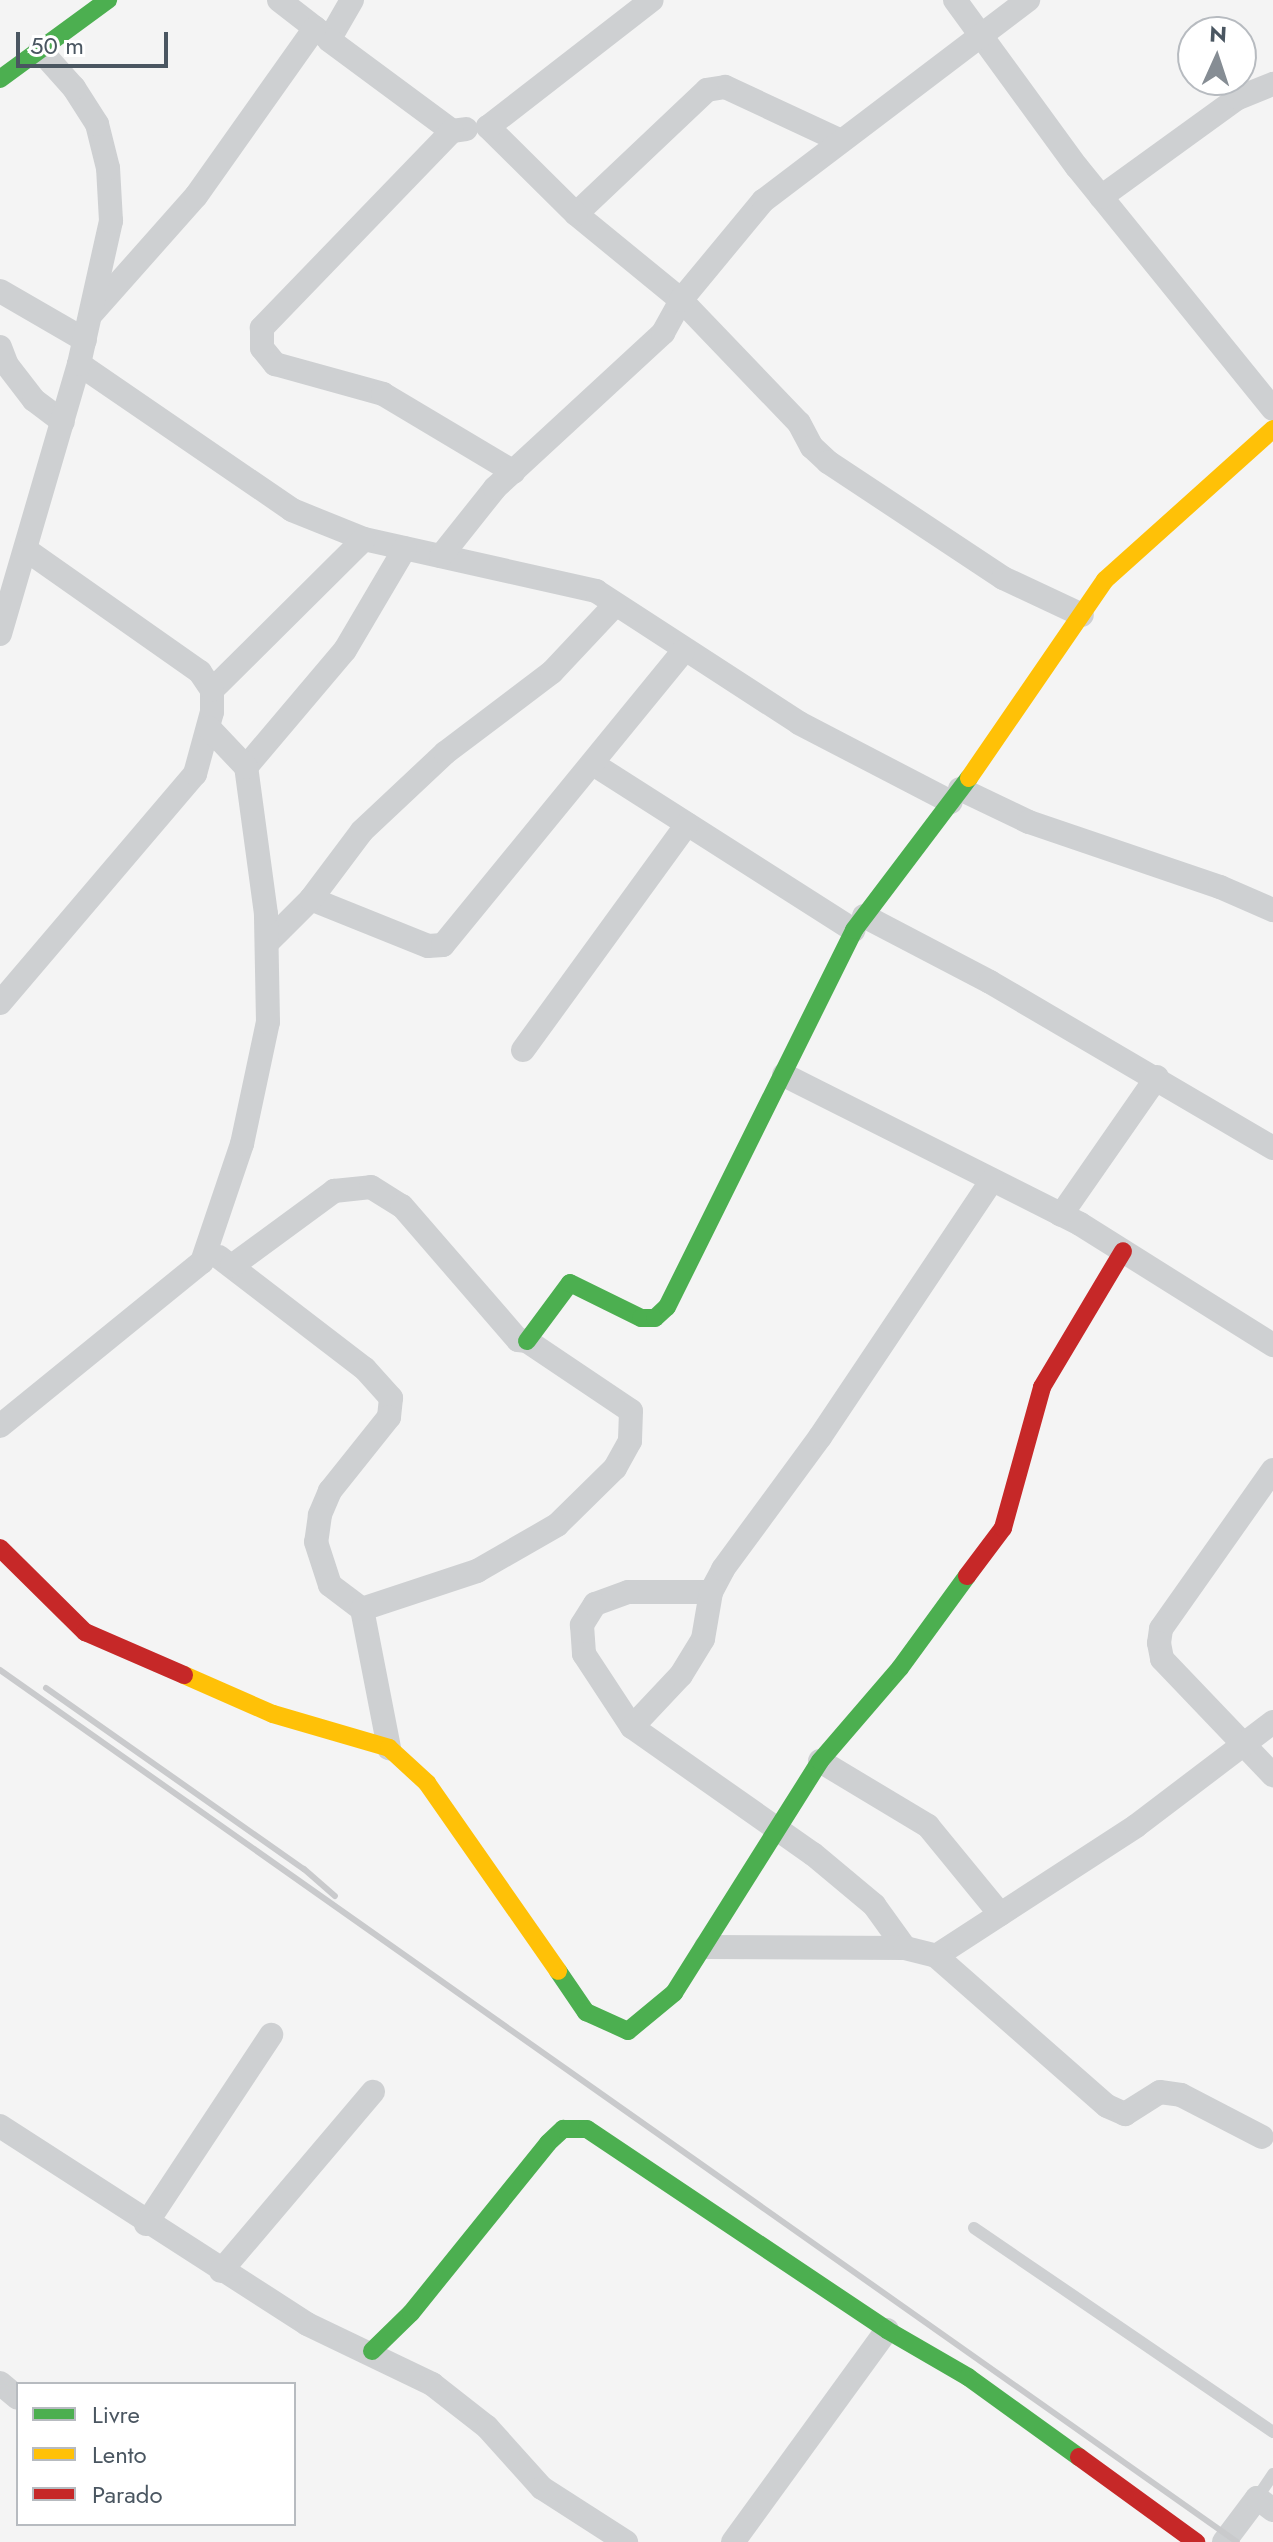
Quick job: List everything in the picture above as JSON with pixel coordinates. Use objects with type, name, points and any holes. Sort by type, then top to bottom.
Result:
[{"type":"street","points":[[0,79],[107,0]]},
{"type":"street","points":[[279,0],[452,131]]},
{"type":"street","points":[[92,313],[196,196],[352,0]]},
{"type":"street","points":[[514,472],[383,394],[275,364],[262,348],[262,328],[452,131],[488,127],[652,0]]},
{"type":"street","points":[[955,0],[1101,197],[1273,409]]},
{"type":"street","points":[[441,556],[469,518],[514,472],[663,333],[681,300],[763,201],[979,34],[1028,0]]},
{"type":"street","points":[[0,634],[28,551],[79,364],[111,221],[108,168],[97,124],[74,88],[40,50]]},
{"type":"street","points":[[1101,197],[1238,98],[1273,84]]},
{"type":"street","points":[[576,214],[707,90],[725,87],[841,141]]},
{"type":"street","points":[[488,127],[576,214],[681,300],[789,412],[828,462],[1003,578],[1082,615]]},
{"type":"street","points":[[0,291],[85,340]]},
{"type":"street","points":[[0,347],[7,365],[34,400],[63,422]]},
{"type":"street","points":[[79,364],[257,489],[292,510],[364,539],[596,591],[683,652],[799,723],[955,796],[1213,884],[1273,910]]},
{"type":"street","points":[[527,1341],[570,1283],[641,1318],[655,1318],[667,1307],[859,923],[955,796],[1120,563],[1174,523],[1273,429]]},
{"type":"street","points":[[212,690],[364,539]]},
{"type":"street","points":[[246,767],[345,650],[405,548]]},
{"type":"street","points":[[0,1003],[195,774],[209,728],[212,690],[200,672],[28,551]]},
{"type":"street","points":[[267,943],[311,899],[362,831],[445,753],[552,672],[615,605]]},
{"type":"street","points":[[311,899],[428,946],[443,945],[683,652]]},
{"type":"street","points":[[0,1426],[202,1262],[242,1144],[268,1022],[267,943],[246,767],[209,728]]},
{"type":"street","points":[[593,764],[687,824],[859,923],[1157,1077],[1273,1148]]},
{"type":"street","points":[[523,1050],[687,824]]},
{"type":"street","points":[[784,1075],[1061,1215],[1273,1345]]},
{"type":"street","points":[[1061,1215],[1157,1077]]},
{"type":"street","points":[[632,1727],[681,1675],[703,1639],[711,1592],[992,1180]]},
{"type":"street","points":[[232,1266],[334,1191],[371,1187],[402,1206],[505,1329],[631,1411],[633,1430],[615,1468],[557,1525],[498,1562],[362,1609]]},
{"type":"street","points":[[207,1249],[365,1369],[391,1398],[389,1417],[330,1491],[320,1515],[316,1542],[330,1585],[362,1609],[389,1748]]},
{"type":"street","points":[[0,1548],[85,1632],[273,1714],[389,1748],[427,1783],[586,2012],[622,2031],[640,2026],[674,1993],[706,1947],[820,1761],[908,1658],[1003,1528],[1026,1460],[1026,1431],[1042,1387],[1123,1251]]},
{"type":"street","points":[[1273,1470],[1161,1629],[1159,1643],[1162,1659],[1245,1742],[1273,1775]]},
{"type":"street","points":[[711,1592],[628,1592],[595,1604],[582,1625],[584,1654],[632,1727],[777,1830],[874,1905],[905,1948]]},
{"type":"street","points":[[936,1956],[1169,1803],[1273,1722]]},
{"type":"street","points":[[820,1761],[928,1826],[1000,1914]]},
{"type":"street","points":[[706,1947],[905,1948],[936,1956],[1107,2106],[1125,2114],[1160,2092],[1181,2095],[1262,2137]]},
{"type":"street","points":[[146,2224],[271,2035]]},
{"type":"street","points":[[221,2271],[373,2092]]},
{"type":"street","points":[[0,2126],[146,2224],[307,2324],[372,2351],[432,2384],[487,2427],[542,2488],[626,2542]]},
{"type":"street","points":[[372,2351],[411,2313],[548,2143],[563,2129],[576,2127],[609,2139],[887,2330],[968,2377],[1196,2542]]},
{"type":"street","points":[[733,2542],[887,2330]]},
{"type":"street","points":[[0,2383],[16,2396]]},
{"type":"street","points":[[1224,2542],[1265,2504]]},
{"type":"lane","points":[[974,2228],[1273,2432]]},
{"type":"lane","points":[[1265,2504],[1273,2474]]},
{"type":"railway","points":[[0,1670],[1237,2542]]},
{"type":"railway","points":[[46,1688],[304,1869],[335,1896]]},
{"type":"traffic: fast","points":[[0,79],[108,0]]},
{"type":"traffic: fast","points":[[527,1341],[570,1283],[641,1318],[655,1318],[667,1307],[854,930],[969,778]]},
{"type":"traffic: fast","points":[[558,1971],[586,2012],[628,2031],[674,1993],[820,1761],[900,1668],[967,1576]]},
{"type":"traffic: fast","points":[[372,2351],[411,2313],[548,2143],[563,2129],[587,2129],[887,2330],[968,2377],[1079,2457]]},
{"type":"traffic: slow","points":[[969,778],[1105,580],[1273,429]]},
{"type":"traffic: slow","points":[[184,1675],[273,1714],[389,1748],[427,1783],[558,1971]]},
{"type":"traffic: jam","points":[[967,1576],[1003,1528],[1042,1387],[1123,1251]]},
{"type":"traffic: jam","points":[[0,1548],[85,1632],[184,1675]]},
{"type":"traffic: jam","points":[[1079,2457],[1196,2542]]}]
